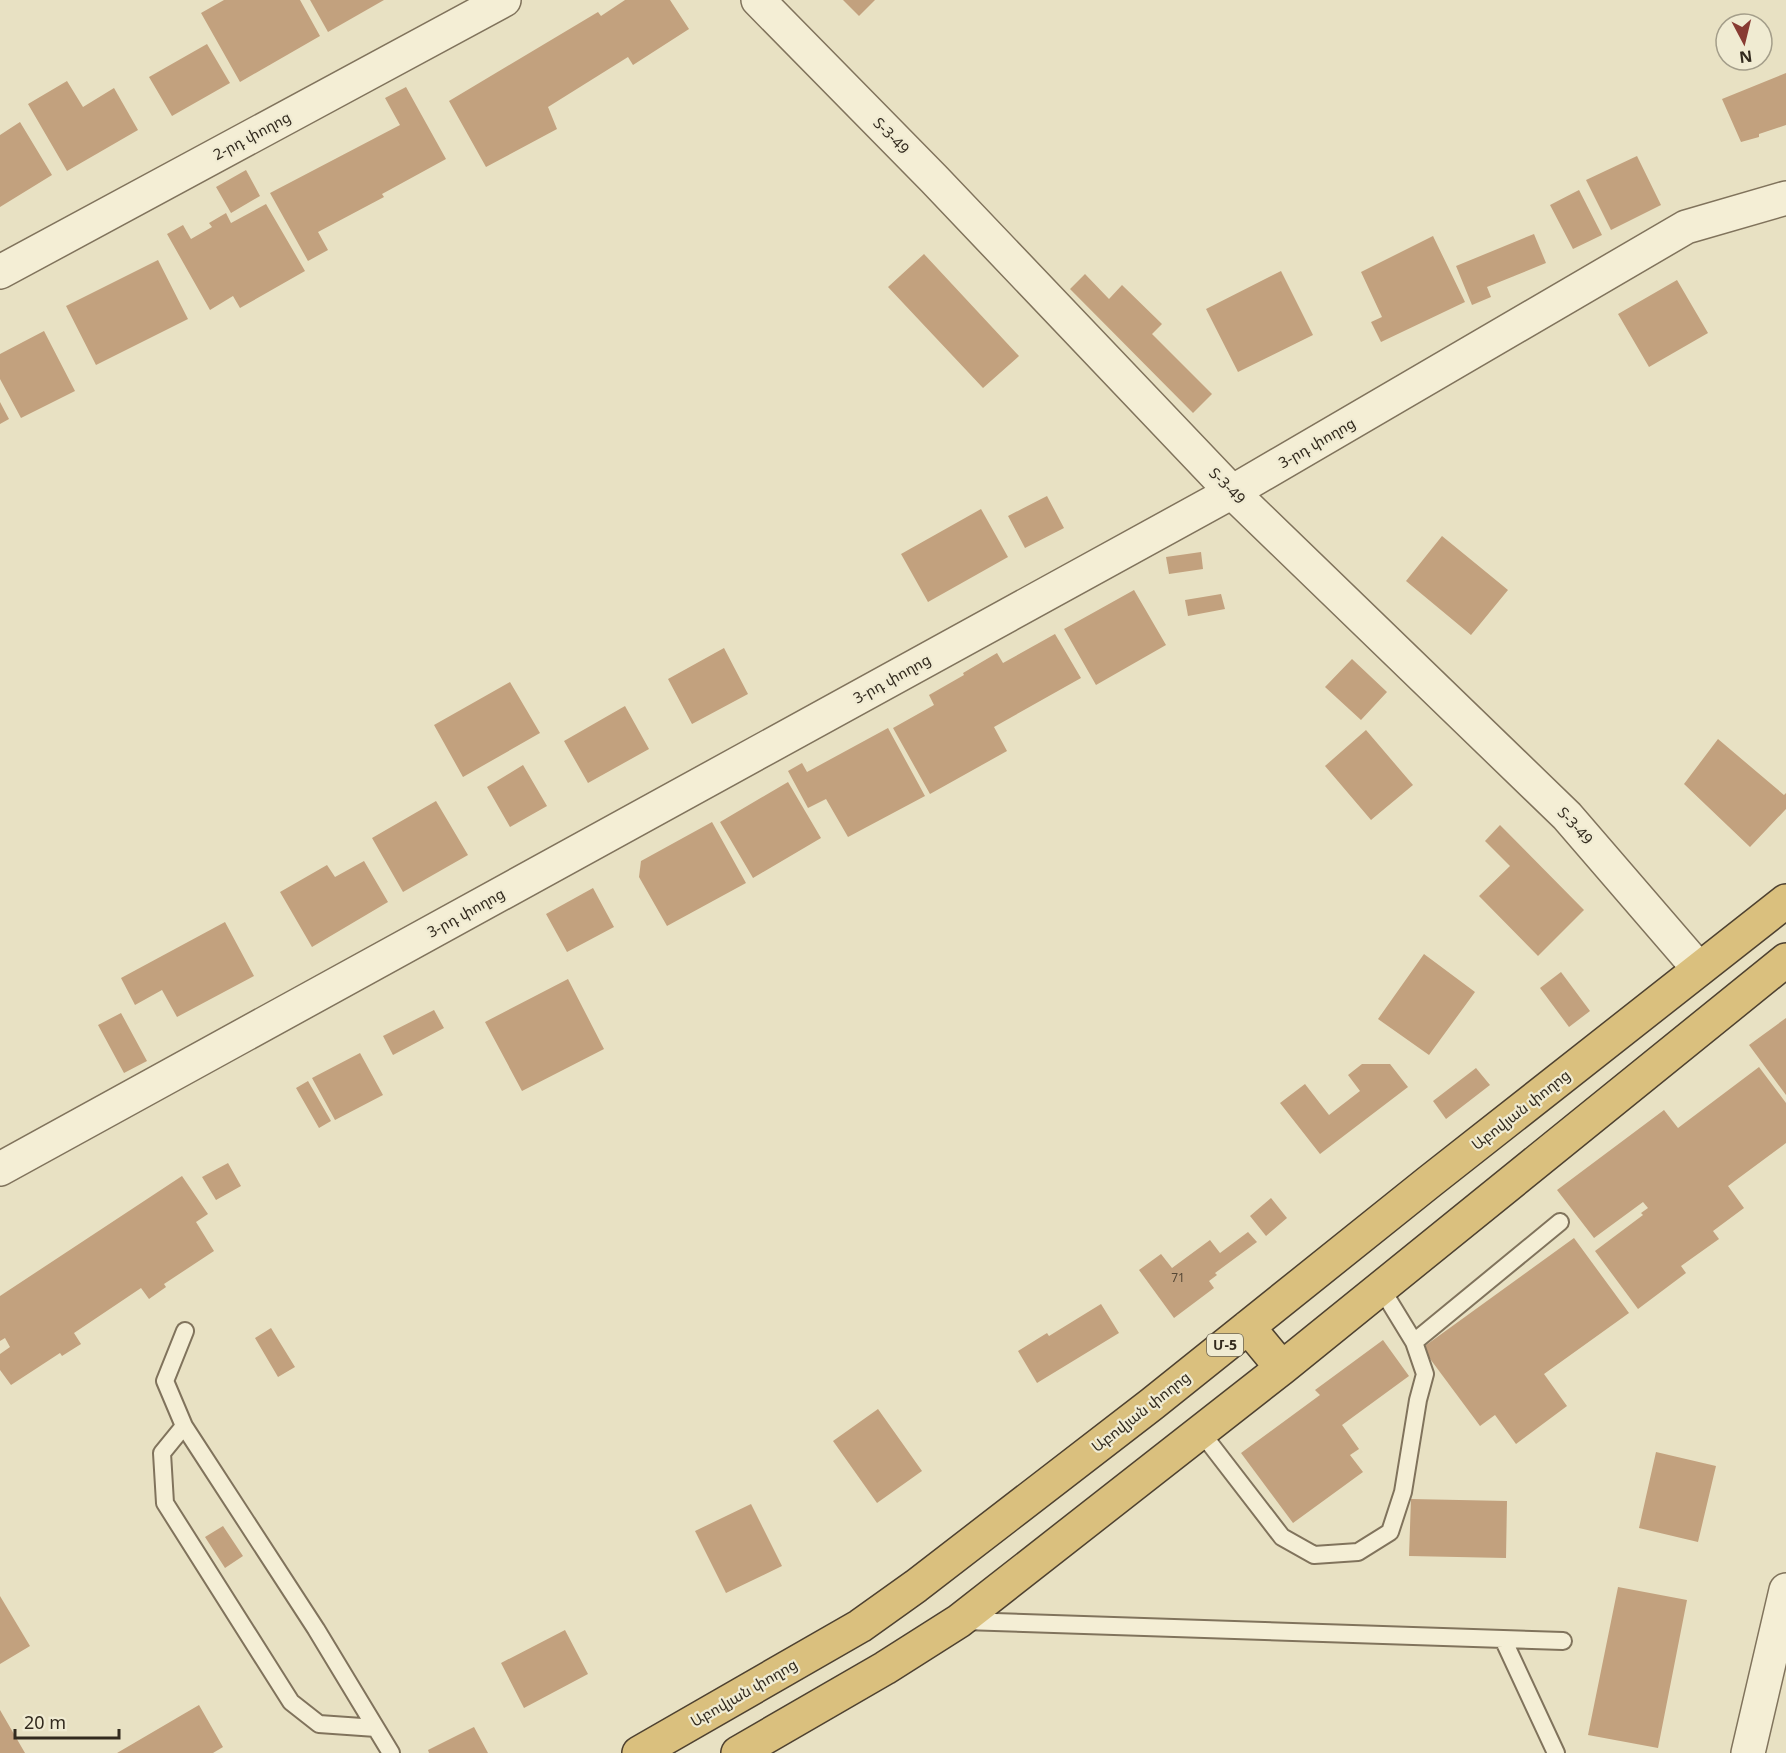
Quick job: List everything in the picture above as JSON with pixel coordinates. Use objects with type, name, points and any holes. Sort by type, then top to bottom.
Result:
[{"type":"highway","name":"Աբովյան փողոց","points":[[639,1753],[860,1626],[916,1586],[1143,1412],[1786,901]]},
{"type":"highway","points":[[738,1753],[885,1668],[959,1621],[1282,1368],[1786,960]]},
{"type":"highway","points":[[1248,1327],[1282,1368]]},
{"type":"street","name":"2-րդ փողոց","points":[[0,272],[504,0]]},
{"type":"street","name":"Տ-3-49","points":[[758,0],[942,188],[1232,492],[1567,816],[1699,969]]},
{"type":"street","name":"3-րդ փողոց","points":[[0,1169],[1232,492],[1686,227],[1786,198]]},
{"type":"street","points":[[1748,1753],[1786,1592]]},
{"type":"lane","points":[[1414,1342],[1560,1222]]},
{"type":"lane","points":[[1201,1432],[1282,1537],[1314,1556],[1358,1552],[1390,1532],[1403,1492],[1418,1400],[1425,1374],[1414,1342],[1381,1288]]},
{"type":"lane","points":[[185,1331],[165,1381],[184,1426],[316,1629],[392,1753]]},
{"type":"lane","points":[[184,1426],[162,1453],[165,1503],[291,1702],[319,1724],[376,1728]]},
{"type":"lane","points":[[959,1621],[1563,1641]]},
{"type":"lane","points":[[1503,1639],[1556,1753]]},
{"type":"building","points":[[224,0],[300,0],[320,36],[240,82],[201,13]]},
{"type":"building","points":[[310,0],[384,0],[328,32]]},
{"type":"building","points":[[625,0],[670,0],[689,29],[633,65],[628,57],[548,107],[557,129],[486,167],[449,101],[598,12],[601,16]]},
{"type":"building","points":[[843,0],[875,0],[859,16]]},
{"type":"building","points":[[207,44],[230,83],[172,116],[149,77]]},
{"type":"building","points":[[1786,73],[1786,125],[1741,142],[1722,99]]},
{"type":"building","points":[[67,81],[83,107],[114,88],[138,130],[67,171],[28,104]]},
{"type":"building","points":[[406,87],[446,159],[382,194],[384,197],[318,232],[328,250],[308,261],[270,193],[400,125],[385,98]]},
{"type":"building","points":[[20,122],[52,175],[0,207],[0,135]]},
{"type":"building","points":[[1637,156],[1661,205],[1611,230],[1586,180]]},
{"type":"building","points":[[246,170],[260,196],[231,213],[216,187]]},
{"type":"building","points":[[1579,190],[1602,235],[1573,249],[1550,205]]},
{"type":"building","points":[[266,204],[305,271],[240,308],[233,296],[210,310],[167,234],[183,225],[191,239],[212,227],[209,223],[226,213],[231,223]]},
{"type":"building","points":[[1534,234],[1546,263],[1487,287],[1491,297],[1472,305],[1456,266]]},
{"type":"building","points":[[1433,236],[1465,302],[1381,342],[1371,322],[1382,317],[1361,272]]},
{"type":"building","points":[[924,254],[1019,356],[983,388],[888,287]]},
{"type":"building","points":[[158,260],[188,319],[96,365],[66,306]]},
{"type":"building","points":[[1281,271],[1313,335],[1238,372],[1206,309]]},
{"type":"building","points":[[1085,274],[1109,299],[1122,285],[1162,324],[1152,334],[1212,394],[1193,413],[1070,289]]},
{"type":"building","points":[[1677,280],[1708,333],[1649,367],[1618,314]]},
{"type":"building","points":[[44,331],[75,391],[21,418],[0,379],[0,354]]},
{"type":"building","points":[[0,402],[9,419],[0,424]]},
{"type":"building","points":[[1047,496],[1064,528],[1025,548],[1008,516]]},
{"type":"building","points":[[981,509],[1008,557],[928,602],[901,554]]},
{"type":"building","points":[[1442,536],[1508,590],[1471,635],[1406,581]]},
{"type":"building","points":[[1201,552],[1203,569],[1169,574],[1166,557]]},
{"type":"building","points":[[1134,590],[1166,645],[1096,685],[1064,629]]},
{"type":"building","points":[[1221,594],[1225,609],[1188,616],[1185,600]]},
{"type":"building","points":[[1055,634],[1081,678],[994,727],[1007,751],[930,794],[893,728],[934,705],[929,695],[997,653],[1003,663]]},
{"type":"building","points":[[724,648],[748,694],[692,724],[668,679]]},
{"type":"building","points":[[1352,659],[1387,692],[1361,720],[1325,687]]},
{"type":"building","points":[[510,682],[540,733],[463,777],[434,725]]},
{"type":"building","points":[[625,706],[649,749],[588,783],[564,741]]},
{"type":"building","points":[[888,728],[925,796],[848,837],[826,799],[808,808],[788,771],[802,763],[807,772]]},
{"type":"building","points":[[1366,730],[1413,785],[1371,820],[1325,766]]},
{"type":"building","points":[[1718,739],[1784,795],[1786,793],[1786,809],[1750,847],[1684,784]]},
{"type":"building","points":[[523,765],[547,806],[510,827],[487,787]]},
{"type":"building","points":[[788,782],[821,838],[753,878],[720,822]]},
{"type":"building","points":[[436,801],[468,855],[403,892],[372,838]]},
{"type":"building","points":[[712,822],[746,883],[667,926],[639,877],[641,861]]},
{"type":"building","points":[[1500,825],[1584,910],[1538,956],[1479,896],[1510,866],[1485,841]]},
{"type":"building","points":[[364,861],[388,902],[312,947],[280,892],[327,865],[335,877]]},
{"type":"building","points":[[593,888],[614,927],[567,952],[546,914]]},
{"type":"building","points":[[225,922],[254,976],[177,1017],[162,990],[135,1005],[121,978]]},
{"type":"building","points":[[1424,954],[1475,992],[1429,1055],[1378,1019]]},
{"type":"building","points":[[1561,972],[1590,1011],[1569,1027],[1540,988]]},
{"type":"building","points":[[568,979],[604,1049],[522,1091],[485,1022]]},
{"type":"building","points":[[434,1010],[444,1028],[393,1055],[383,1036]]},
{"type":"building","points":[[121,1013],[147,1061],[124,1073],[98,1025]]},
{"type":"building","points":[[1786,1018],[1786,1095],[1749,1045]]},
{"type":"building","points":[[360,1053],[383,1095],[335,1120],[312,1078]]},
{"type":"building","points":[[1362,1064],[1390,1064],[1408,1087],[1320,1154],[1280,1103],[1305,1084],[1329,1115],[1360,1091],[1348,1075]]},
{"type":"building","points":[[1759,1067],[1786,1103],[1786,1143],[1728,1186],[1744,1208],[1713,1231],[1719,1239],[1681,1266],[1686,1273],[1638,1309],[1595,1251],[1643,1215],[1641,1213],[1648,1208],[1643,1202],[1594,1238],[1557,1190],[1664,1110],[1678,1128]]},
{"type":"building","points":[[1476,1068],[1490,1085],[1446,1119],[1433,1101]]},
{"type":"building","points":[[308,1081],[331,1121],[319,1128],[296,1088]]},
{"type":"building","points":[[228,1163],[241,1186],[216,1200],[202,1177]]},
{"type":"building","points":[[182,1176],[208,1214],[196,1222],[214,1251],[164,1284],[166,1287],[149,1299],[141,1288],[74,1333],[81,1344],[62,1356],[60,1353],[11,1385],[0,1370],[0,1354],[10,1347],[5,1338],[0,1341],[0,1296]]},
{"type":"building","points":[[1271,1198],[1287,1218],[1266,1236],[1250,1216]]},
{"type":"building","points":[[1248,1232],[1257,1242],[1215,1273],[1217,1275],[1209,1281],[1214,1288],[1174,1318],[1139,1270],[1161,1254],[1172,1268],[1210,1240],[1220,1253]]},
{"type":"building","points":[[1574,1238],[1629,1313],[1544,1374],[1567,1406],[1516,1444],[1495,1415],[1480,1426],[1422,1348]]},
{"type":"building","points":[[1101,1304],[1119,1333],[1037,1383],[1018,1351],[1047,1333],[1049,1336]]},
{"type":"building","points":[[271,1328],[295,1367],[278,1377],[255,1338]]},
{"type":"building","points":[[1383,1340],[1409,1376],[1342,1425],[1359,1449],[1350,1455],[1363,1472],[1293,1523],[1241,1453],[1320,1395],[1315,1390]]},
{"type":"building","points":[[878,1409],[922,1471],[877,1503],[833,1441]]},
{"type":"building","points":[[1656,1452],[1716,1466],[1698,1542],[1639,1528]]},
{"type":"building","points":[[1411,1499],[1507,1501],[1506,1558],[1409,1556]]},
{"type":"building","points":[[751,1504],[782,1566],[726,1593],[695,1531]]},
{"type":"building","points":[[223,1526],[243,1556],[225,1568],[205,1537]]},
{"type":"building","points":[[1618,1587],[1687,1600],[1658,1748],[1588,1735]]},
{"type":"building","points":[[0,1596],[30,1646],[0,1664]]},
{"type":"building","points":[[565,1630],[588,1674],[524,1708],[501,1663]]},
{"type":"building","points":[[199,1705],[223,1747],[213,1753],[117,1753]]},
{"type":"building","points":[[0,1710],[25,1753],[0,1753]]},
{"type":"building","points":[[474,1727],[488,1753],[429,1753],[428,1750]]}]
